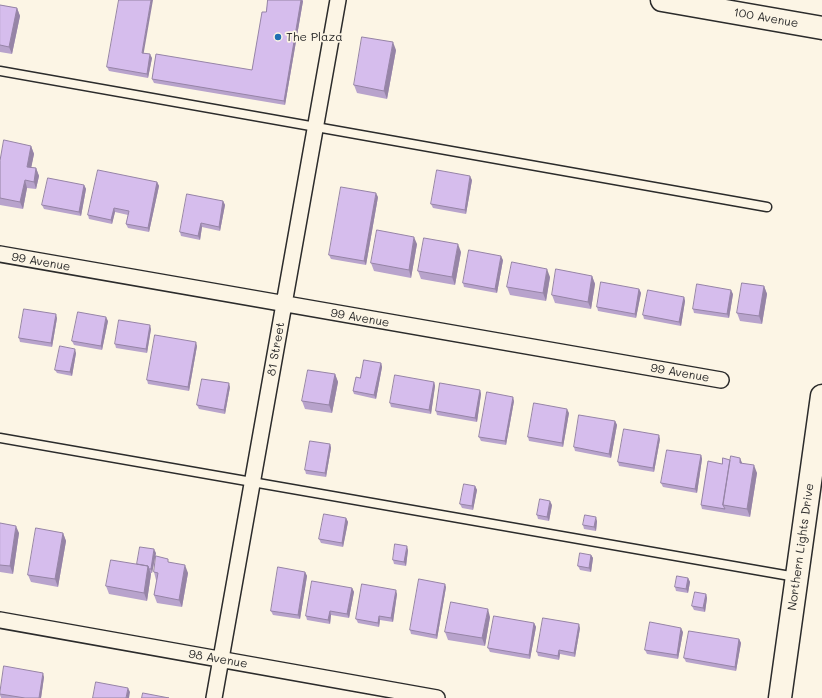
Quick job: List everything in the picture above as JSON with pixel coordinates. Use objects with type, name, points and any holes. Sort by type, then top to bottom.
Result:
[{"type":"main road","name":"100 Avenue","points":[[662,0],[822,28]]},
{"type":"main road","name":"Northern Lights Drive","points":[[780,698],[822,396]]},
{"type":"street","name":"81 Street","points":[[214,698],[338,0]]},
{"type":"street","name":"99 Avenue","points":[[0,254],[721,380]]},
{"type":"street","name":"98 Avenue","points":[[0,620],[436,698]]},
{"type":"lane","points":[[0,71],[767,207]]},
{"type":"lane","points":[[0,438],[797,577]]},
{"type":"building","points":[[119,0],[151,0],[142,53],[150,54],[147,74],[107,67]]},
{"type":"building","name":"The Plaza","points":[[268,0],[301,0],[284,101],[152,79],[156,54],[252,70],[262,12],[266,12]]},
{"type":"building","points":[[0,5],[17,8],[9,47],[0,45]]},
{"type":"building","points":[[362,37],[393,42],[384,91],[354,85]]},
{"type":"building","points":[[4,140],[31,146],[27,167],[36,168],[34,182],[25,180],[20,202],[0,198],[0,161]]},
{"type":"building","points":[[98,170],[157,182],[148,228],[126,224],[129,211],[114,208],[111,220],[88,215]]},
{"type":"building","points":[[437,170],[470,176],[465,210],[431,204]]},
{"type":"building","points":[[48,178],[84,185],[79,212],[42,205]]},
{"type":"building","points":[[341,187],[376,193],[364,261],[329,255]]},
{"type":"building","points":[[187,194],[223,201],[219,227],[201,223],[198,236],[180,232]]},
{"type":"building","points":[[377,230],[414,237],[409,270],[371,263]]},
{"type":"building","points":[[424,238],[458,244],[452,277],[418,271]]},
{"type":"building","points":[[469,250],[501,256],[495,289],[463,283]]},
{"type":"building","points":[[512,262],[547,269],[543,293],[507,287]]},
{"type":"building","points":[[556,269],[592,276],[588,302],[552,295]]},
{"type":"building","points":[[601,282],[639,289],[635,314],[597,307]]},
{"type":"building","points":[[742,283],[764,286],[759,316],[737,313]]},
{"type":"building","points":[[697,284],[731,290],[727,314],[693,309]]},
{"type":"building","points":[[648,290],[684,297],[679,322],[643,315]]},
{"type":"building","points":[[24,309],[56,314],[51,343],[19,338]]},
{"type":"building","points":[[78,312],[106,317],[101,346],[72,341]]},
{"type":"building","points":[[119,320],[150,325],[146,349],[115,344]]},
{"type":"building","points":[[155,335],[196,342],[188,387],[147,380]]},
{"type":"building","points":[[60,346],[75,349],[70,372],[55,370]]},
{"type":"building","points":[[364,360],[381,363],[374,395],[353,391],[356,377],[360,378]]},
{"type":"building","points":[[308,370],[335,374],[329,405],[302,401]]},
{"type":"building","points":[[395,375],[434,382],[429,410],[390,403]]},
{"type":"building","points":[[202,379],[229,383],[224,410],[197,405]]},
{"type":"building","points":[[440,383],[480,390],[475,418],[436,411]]},
{"type":"building","points":[[487,392],[513,397],[505,441],[479,437]]},
{"type":"building","points":[[534,403],[567,409],[562,443],[528,437]]},
{"type":"building","points":[[579,415],[615,421],[609,454],[574,447]]},
{"type":"building","points":[[624,429],[659,435],[653,468],[618,462]]},
{"type":"building","points":[[310,441],[330,444],[325,473],[305,470]]},
{"type":"building","points":[[667,450],[701,455],[695,489],[661,483]]},
{"type":"building","points":[[731,456],[740,458],[740,463],[754,465],[747,509],[723,505]]},
{"type":"building","points":[[723,458],[730,460],[723,505],[725,509],[701,505],[708,461],[722,464]]},
{"type":"building","points":[[464,484],[475,486],[472,506],[460,504]]},
{"type":"building","points":[[540,499],[550,501],[547,517],[537,515]]},
{"type":"building","points":[[324,514],[346,518],[342,543],[319,539]]},
{"type":"building","points":[[585,515],[596,517],[594,527],[583,525]]},
{"type":"building","points":[[0,523],[16,526],[10,566],[0,565]]},
{"type":"building","points":[[36,528],[63,533],[55,579],[28,575]]},
{"type":"building","points":[[395,544],[407,546],[404,562],[393,560]]},
{"type":"building","points":[[140,547],[154,549],[151,569],[149,569],[148,566],[137,564]]},
{"type":"building","points":[[580,553],[591,555],[589,568],[578,566]]},
{"type":"building","points":[[156,556],[168,559],[168,562],[185,565],[179,600],[154,595],[158,573],[154,572]]},
{"type":"building","points":[[111,560],[148,566],[144,593],[106,586]]},
{"type":"building","points":[[278,567],[305,572],[298,615],[271,611]]},
{"type":"building","points":[[677,576],[688,578],[686,589],[675,587]]},
{"type":"building","points":[[419,579],[445,584],[436,635],[410,630]]},
{"type":"building","points":[[312,581],[352,588],[347,614],[330,611],[328,620],[306,616]]},
{"type":"building","points":[[362,584],[396,590],[391,618],[379,616],[378,623],[356,619]]},
{"type":"building","points":[[695,592],[706,594],[703,608],[692,606]]},
{"type":"building","points":[[451,602],[488,609],[482,638],[445,632]]},
{"type":"building","points":[[494,616],[534,623],[529,655],[488,648]]},
{"type":"building","points":[[543,618],[579,624],[574,653],[559,650],[558,656],[537,652]]},
{"type":"building","points":[[650,622],[681,628],[677,655],[645,650]]},
{"type":"building","points":[[689,631],[739,639],[735,667],[684,658]]},
{"type":"building","points":[[4,666],[43,673],[39,698],[25,698],[0,694]]},
{"type":"building","points":[[96,682],[128,688],[126,698],[93,698]]},
{"type":"building","points":[[143,693],[169,698],[142,698]]},
{"type":"place","name":"The Plaza","points":[[278,37]]}]
